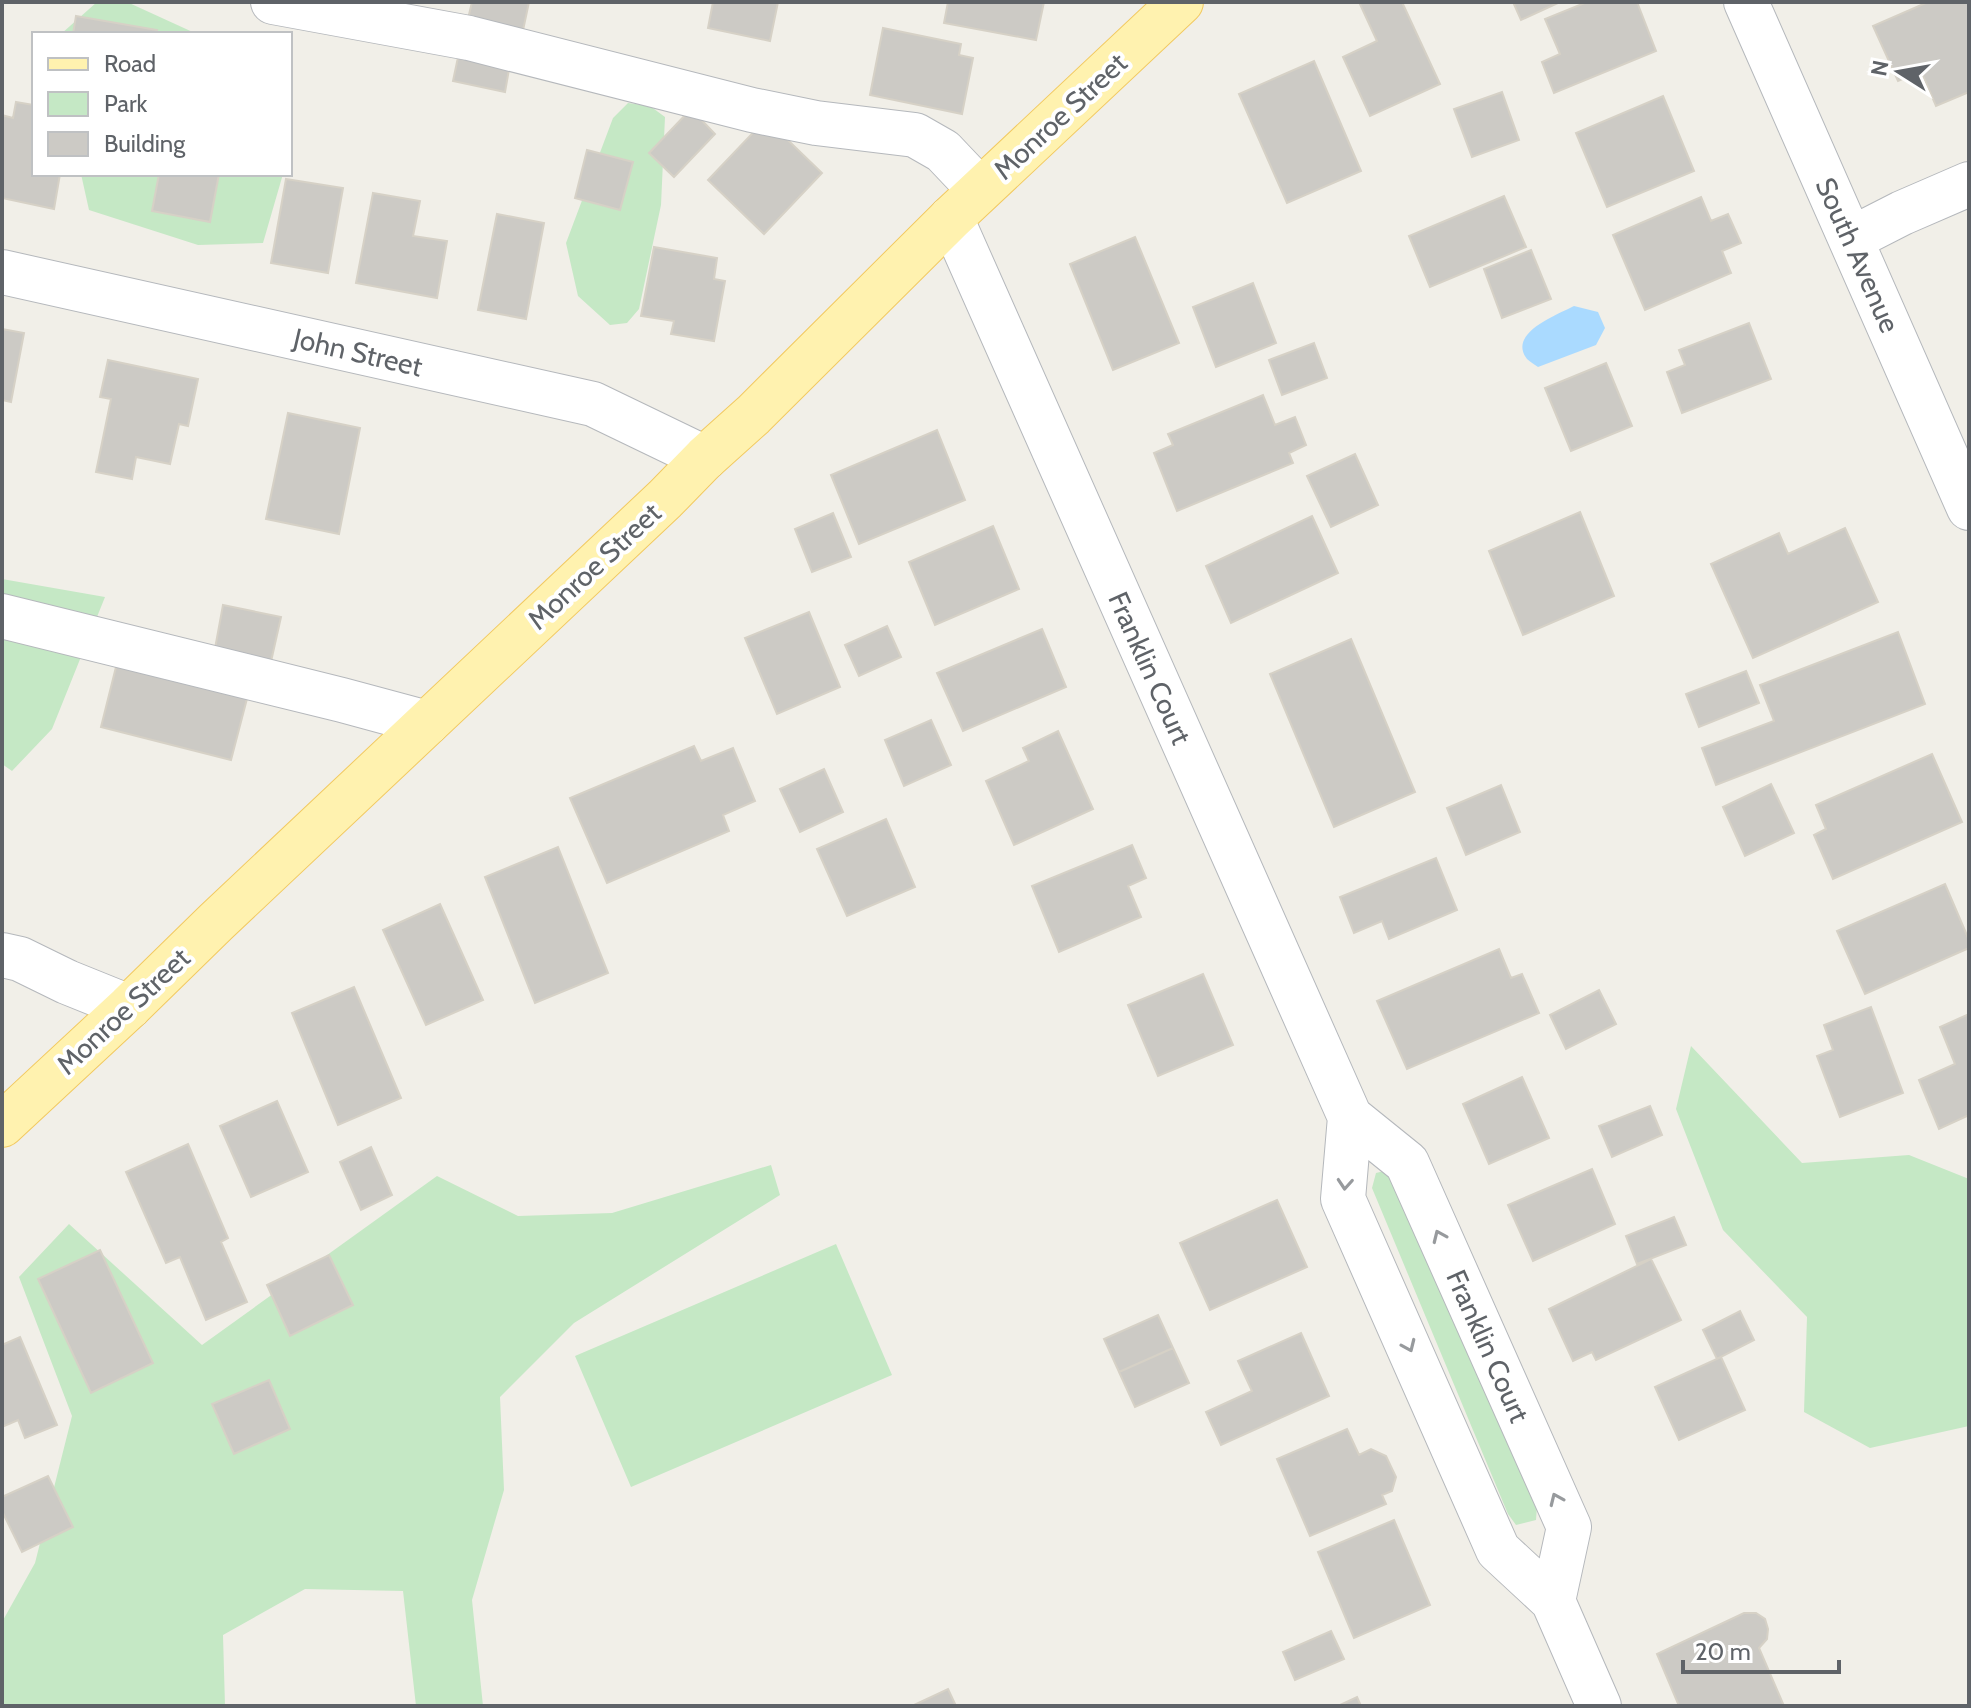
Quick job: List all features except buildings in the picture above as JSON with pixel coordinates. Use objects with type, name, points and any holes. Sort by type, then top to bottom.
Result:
[{"type":"main road","name":"Monroe Street","points":[[2,1125],[665,499],[966,204],[1181,2]]},
{"type":"street","name":"Franklin Court","points":[[273,2],[469,38],[752,110],[816,123],[915,135],[943,151],[1350,1117],[1343,1199],[1498,1550],[1553,1601],[1599,1706]]},
{"type":"street","name":"South Avenue","points":[[1746,2],[1969,508]]},
{"type":"street","points":[[1851,239],[1969,184]]},
{"type":"street","name":"John Street","points":[[2,272],[593,404],[705,458]]},
{"type":"street","points":[[2,616],[427,723]]},
{"type":"street","points":[[2,955],[20,959],[129,1007]]},
{"type":"street","name":"Franklin Court","points":[[1350,1117],[1407,1163],[1569,1527],[1553,1601]]},
{"type":"green space","points":[[97,2],[127,2],[193,32],[63,32]]},
{"type":"green space","points":[[628,103],[650,106],[665,117],[661,205],[639,309],[627,323],[610,325],[578,296],[566,243],[613,118]]},
{"type":"green space","points":[[81,176],[282,176],[263,243],[198,245],[89,210]]},
{"type":"green space","points":[[2,579],[105,597],[52,729],[12,771],[2,764]]},
{"type":"green space","points":[[1691,1046],[1802,1163],[1909,1155],[1969,1179],[1969,1426],[1870,1448],[1804,1412],[1807,1317],[1723,1230],[1676,1109]]},
{"type":"green space","points":[[771,1165],[780,1195],[574,1323],[500,1397],[504,1490],[472,1600],[483,1706],[416,1706],[403,1591],[305,1589],[223,1635],[225,1706],[2,1706],[2,1622],[35,1563],[72,1416],[19,1277],[69,1224],[202,1345],[437,1176],[518,1216],[612,1213]]},
{"type":"green space","points":[[1384,1171],[1394,1175],[1537,1506],[1536,1520],[1516,1525],[1508,1514],[1372,1188],[1376,1173]]},
{"type":"green space","points":[[836,1244],[892,1375],[631,1487],[575,1356]]},
{"type":"water","points":[[1574,306],[1598,312],[1605,328],[1596,345],[1538,367],[1528,360],[1523,350],[1529,333],[1546,320]]}]
